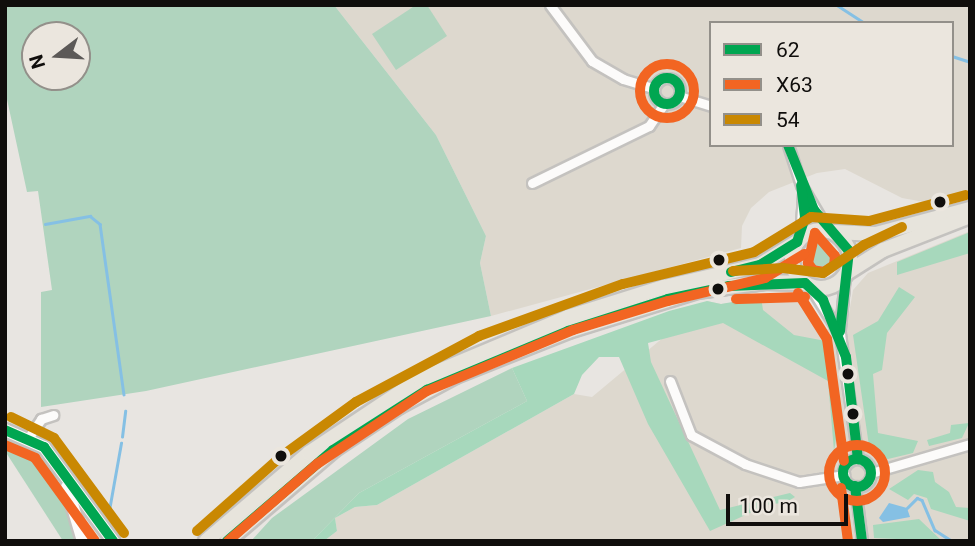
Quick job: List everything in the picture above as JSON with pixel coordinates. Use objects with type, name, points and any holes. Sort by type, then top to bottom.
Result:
[{"type":"main road","points":[[206,541],[309,453],[420,379],[519,334],[664,287],[760,265],[798,240],[830,231],[876,233],[970,209]]},
{"type":"main road","points":[[227,541],[342,444],[399,406],[466,371],[568,331],[697,291],[765,282],[827,287],[883,250],[970,216]]},
{"type":"main road","points":[[830,231],[849,251],[846,274]]},
{"type":"main road","points":[[798,240],[793,266],[808,285]]},
{"type":"main road","points":[[5,430],[29,437],[58,463],[113,541]]},
{"type":"main road","points":[[58,463],[83,541]]},
{"type":"street","points":[[550,5],[592,61],[623,79],[653,89]]},
{"type":"street","points":[[653,89],[661,79],[672,79],[679,86],[679,96]]},
{"type":"street","points":[[653,89],[655,98],[664,104]]},
{"type":"street","points":[[533,183],[649,127],[664,104],[679,96],[709,105]]},
{"type":"street","points":[[789,147],[802,185],[830,231]]},
{"type":"street","points":[[798,240],[804,217],[802,185]]},
{"type":"street","points":[[846,274],[840,334],[858,459]]},
{"type":"street","points":[[808,285],[840,334]]},
{"type":"street","points":[[670,381],[691,435],[745,464],[799,482],[844,475]]},
{"type":"street","points":[[29,437],[41,419],[53,415]]},
{"type":"street","points":[[855,486],[866,483],[871,473],[970,444]]},
{"type":"street","points":[[844,475],[846,465],[858,459],[866,462],[871,473]]},
{"type":"street","points":[[844,475],[855,486],[862,541]]},
{"type":"shaded area","points":[[334,5],[970,5],[970,189],[930,203],[902,198],[845,169],[817,173],[769,192],[751,208],[742,226],[741,248],[491,316],[480,263],[486,236],[436,135]]},
{"type":"shaded area","points":[[970,231],[970,541],[324,541],[337,531],[335,518],[355,507],[377,505],[574,394],[592,397],[707,301],[721,304],[788,296],[812,306],[827,329],[847,325],[853,290],[868,273]]},
{"type":"green space","points":[[5,5],[334,5],[436,135],[486,236],[480,263],[491,316],[146,391],[41,407],[41,292],[52,290],[38,191],[27,192],[5,90]]},
{"type":"green space","points":[[416,5],[427,5],[447,36],[396,70],[372,34]]},
{"type":"green space","points":[[970,232],[970,253],[897,275],[897,262]]},
{"type":"green space","points":[[821,242],[833,247],[838,259],[833,271],[821,276],[809,271],[804,259],[809,247]]},
{"type":"green space","points":[[899,287],[915,297],[887,333],[882,370],[873,374],[878,433],[918,441],[913,453],[888,459],[875,456],[869,446],[853,335],[878,321]]},
{"type":"green space","points":[[761,297],[763,310],[794,335],[831,342],[841,409],[834,451],[828,381],[723,323],[648,343],[651,362],[720,510],[790,493],[795,497],[785,503],[770,504],[710,531],[648,424],[619,357],[599,357],[582,375],[574,394],[377,505],[355,507],[335,518],[337,531],[324,541],[312,541],[359,493],[527,401],[512,368],[669,311],[707,301],[721,304]]},
{"type":"green space","points":[[512,368],[527,401],[359,493],[312,541],[251,541],[272,518],[408,419]]},
{"type":"green space","points":[[969,423],[962,438],[929,446],[927,440],[950,433],[951,425]]},
{"type":"green space","points":[[5,437],[29,446],[55,472],[78,541],[63,541],[5,451]]},
{"type":"green space","points":[[918,470],[933,472],[935,482],[949,492],[956,507],[970,508],[970,521],[931,509],[927,498],[914,494],[908,500],[889,489]]},
{"type":"green space","points":[[919,519],[942,541],[874,538],[873,525]]},
{"type":"water","points":[[889,503],[907,508],[910,517],[883,522],[879,518]]},
{"type":"waterway","points":[[837,5],[862,21]]},
{"type":"waterway","points":[[954,57],[970,62]]},
{"type":"waterway","points":[[45,224],[90,216],[100,224],[124,394]]},
{"type":"waterway","points":[[122,437],[125,411]]},
{"type":"waterway","points":[[108,516],[121,443]]},
{"type":"waterway","points":[[907,508],[917,498],[922,500],[935,530],[952,541]]},
{"type":"transit line","name":"X63","points":[[672,64],[682,68],[690,76],[694,91],[690,106],[682,114],[662,118],[652,114],[644,106],[640,86],[644,76],[652,68],[672,64]]},
{"type":"transit line","name":"62","points":[[667,78],[676,82],[680,91],[676,100],[667,104],[658,100],[654,91],[658,82],[667,78]]},
{"type":"transit line","name":"62","points":[[789,147],[814,210],[849,251],[840,331]]},
{"type":"transit line","name":"62","points":[[731,272],[760,265],[797,242],[805,217],[801,185]]},
{"type":"transit line","name":"54","points":[[197,531],[283,455],[356,402],[479,336],[623,284],[754,252],[811,217],[869,221],[966,195]]},
{"type":"transit line","name":"54","points":[[733,271],[783,268],[823,273],[864,245],[902,227]]},
{"type":"transit line","name":"X63","points":[[815,233],[835,256],[834,265],[824,272],[813,270],[808,263],[815,233]]},
{"type":"transit line","name":"X63","points":[[228,541],[317,464],[427,391],[573,330],[668,301],[765,278],[804,254]]},
{"type":"transit line","name":"62","points":[[227,541],[333,450],[427,390],[568,331],[668,299],[729,286],[805,283],[823,300],[846,357],[858,459]]},
{"type":"transit line","name":"X63","points":[[798,293],[827,339],[844,461]]},
{"type":"transit line","name":"X63","points":[[736,299],[805,297]]},
{"type":"transit line","name":"54","points":[[11,417],[54,438],[124,533]]},
{"type":"transit line","name":"62","points":[[5,430],[44,447],[113,541]]},
{"type":"transit line","name":"X63","points":[[5,445],[35,458],[95,541]]},
{"type":"transit line","name":"X63","points":[[857,445],[868,447],[877,453],[883,462],[885,473],[883,484],[877,493],[868,499],[857,501],[846,499],[837,493],[831,484],[829,473],[831,462],[837,453],[846,447],[857,445]]},
{"type":"transit line","name":"62","points":[[857,459],[867,463],[871,473],[867,483],[857,487],[847,483],[843,473],[847,463],[857,459]]},
{"type":"transit line","name":"62","points":[[855,486],[862,541]]},
{"type":"transit line","name":"X63","points":[[841,488],[848,541]]}]
